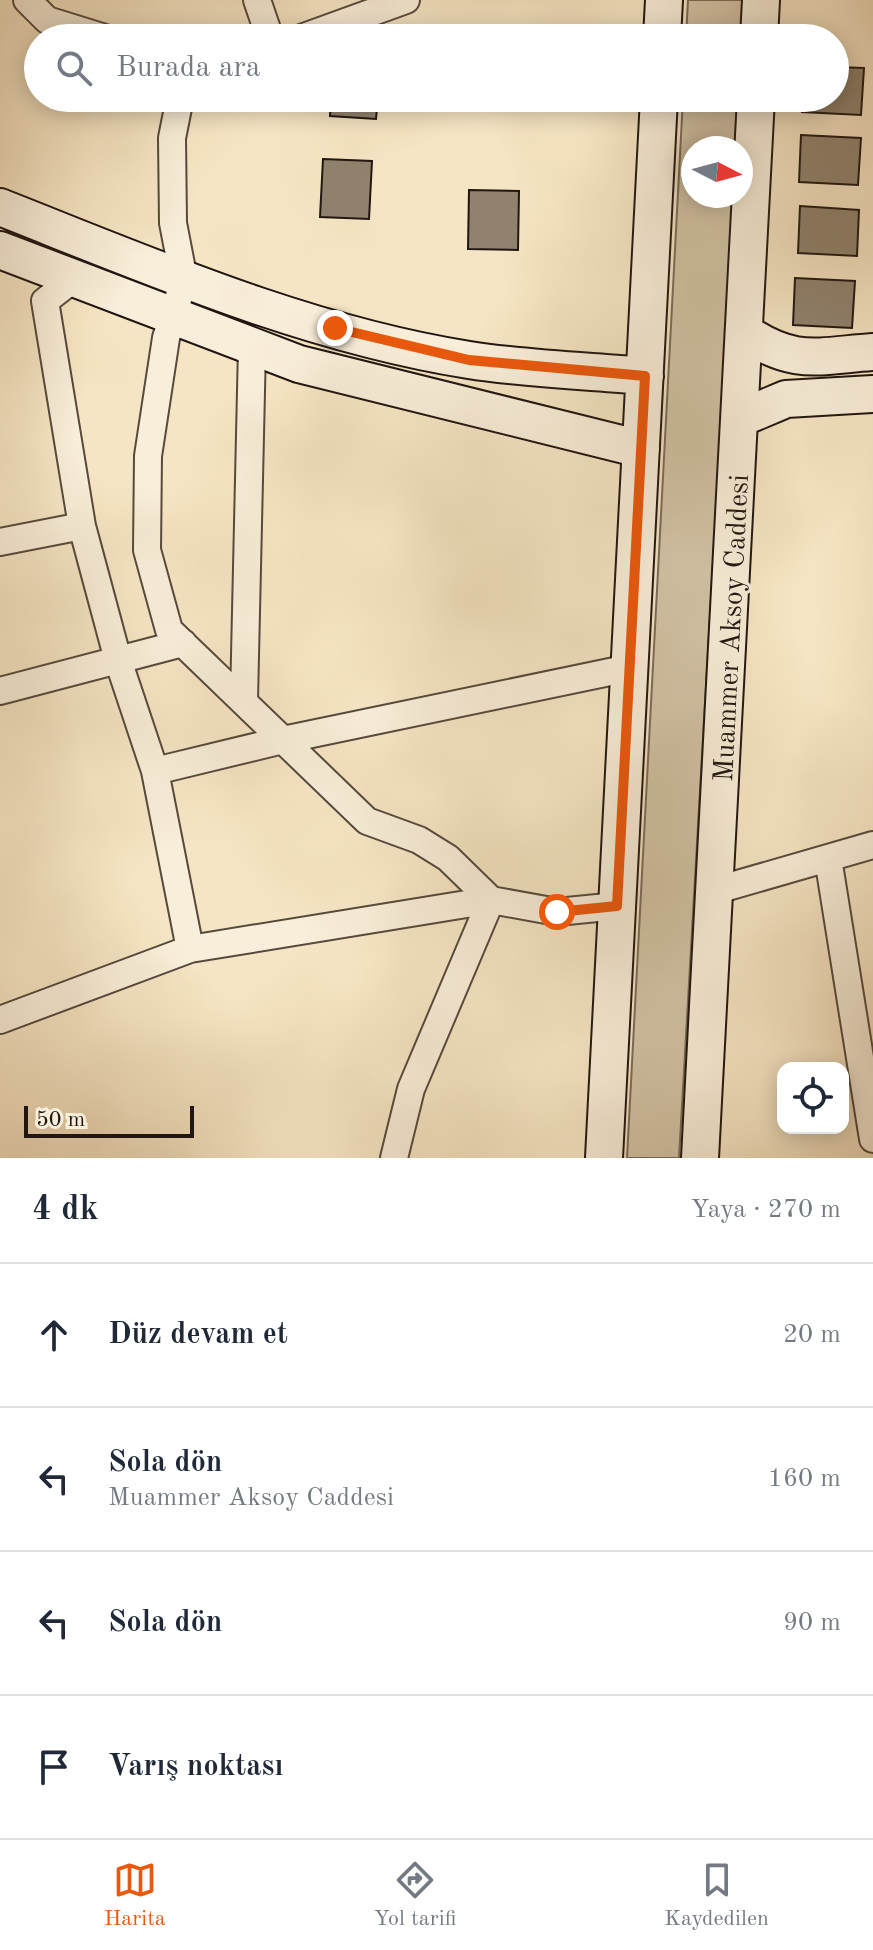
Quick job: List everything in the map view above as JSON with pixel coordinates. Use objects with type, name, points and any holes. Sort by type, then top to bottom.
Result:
[{"type":"main road","points":[[663,24],[664,0]]},
{"type":"main road","points":[[760,24],[761,0]]},
{"type":"main road","points":[[604,1158],[658,112]]},
{"type":"main road","name":"Muammer Aksoy Caddesi","points":[[700,1158],[717,890],[755,112]]},
{"type":"main road","points":[[0,207],[184,280],[335,328],[469,360],[645,376]]},
{"type":"main road","points":[[0,250],[299,364],[641,449]]},
{"type":"main road","points":[[744,332],[771,350],[795,357],[873,352]]},
{"type":"main road","points":[[741,418],[786,399],[873,394]]},
{"type":"street","points":[[27,0],[47,20],[60,24]]},
{"type":"street","points":[[257,0],[265,24]]},
{"type":"street","points":[[340,24],[406,0]]},
{"type":"street","points":[[177,112],[172,138],[173,223],[184,280],[172,318],[148,456],[147,550],[169,630],[367,821],[419,840],[448,858],[491,900]]},
{"type":"street","points":[[76,277],[45,301],[82,526],[118,660],[155,771],[190,949]]},
{"type":"street","points":[[244,700],[252,347]]},
{"type":"street","points":[[0,542],[82,526]]},
{"type":"street","points":[[0,691],[183,643]]},
{"type":"street","points":[[155,771],[283,740],[629,668]]},
{"type":"street","points":[[717,890],[873,845]]},
{"type":"street","points":[[828,858],[873,1139]]},
{"type":"street","points":[[394,1158],[411,1089],[491,900]]},
{"type":"street","points":[[0,1020],[190,949],[491,900],[557,912],[617,906]]},
{"type":"shaded area","points":[[688,0],[746,0],[744,24],[687,24]]},
{"type":"shaded area","points":[[682,112],[739,112],[738,136],[681,136],[681,208],[733,208],[679,1158],[627,1158]]},
{"type":"building","points":[[849,67],[864,68],[861,115],[802,112],[849,112]]},
{"type":"building","points":[[330,112],[377,112],[376,119],[330,116]]},
{"type":"building","points":[[801,135],[861,138],[858,185],[799,182]]},
{"type":"building","points":[[323,159],[372,161],[369,219],[320,217]]},
{"type":"building","points":[[469,190],[519,191],[518,250],[468,249]]},
{"type":"building","points":[[800,206],[859,210],[857,256],[798,253]]},
{"type":"building","points":[[795,278],[855,281],[852,328],[793,325]]},
{"type":"route","points":[[335,328],[469,360],[645,376],[617,906],[557,912]]}]
